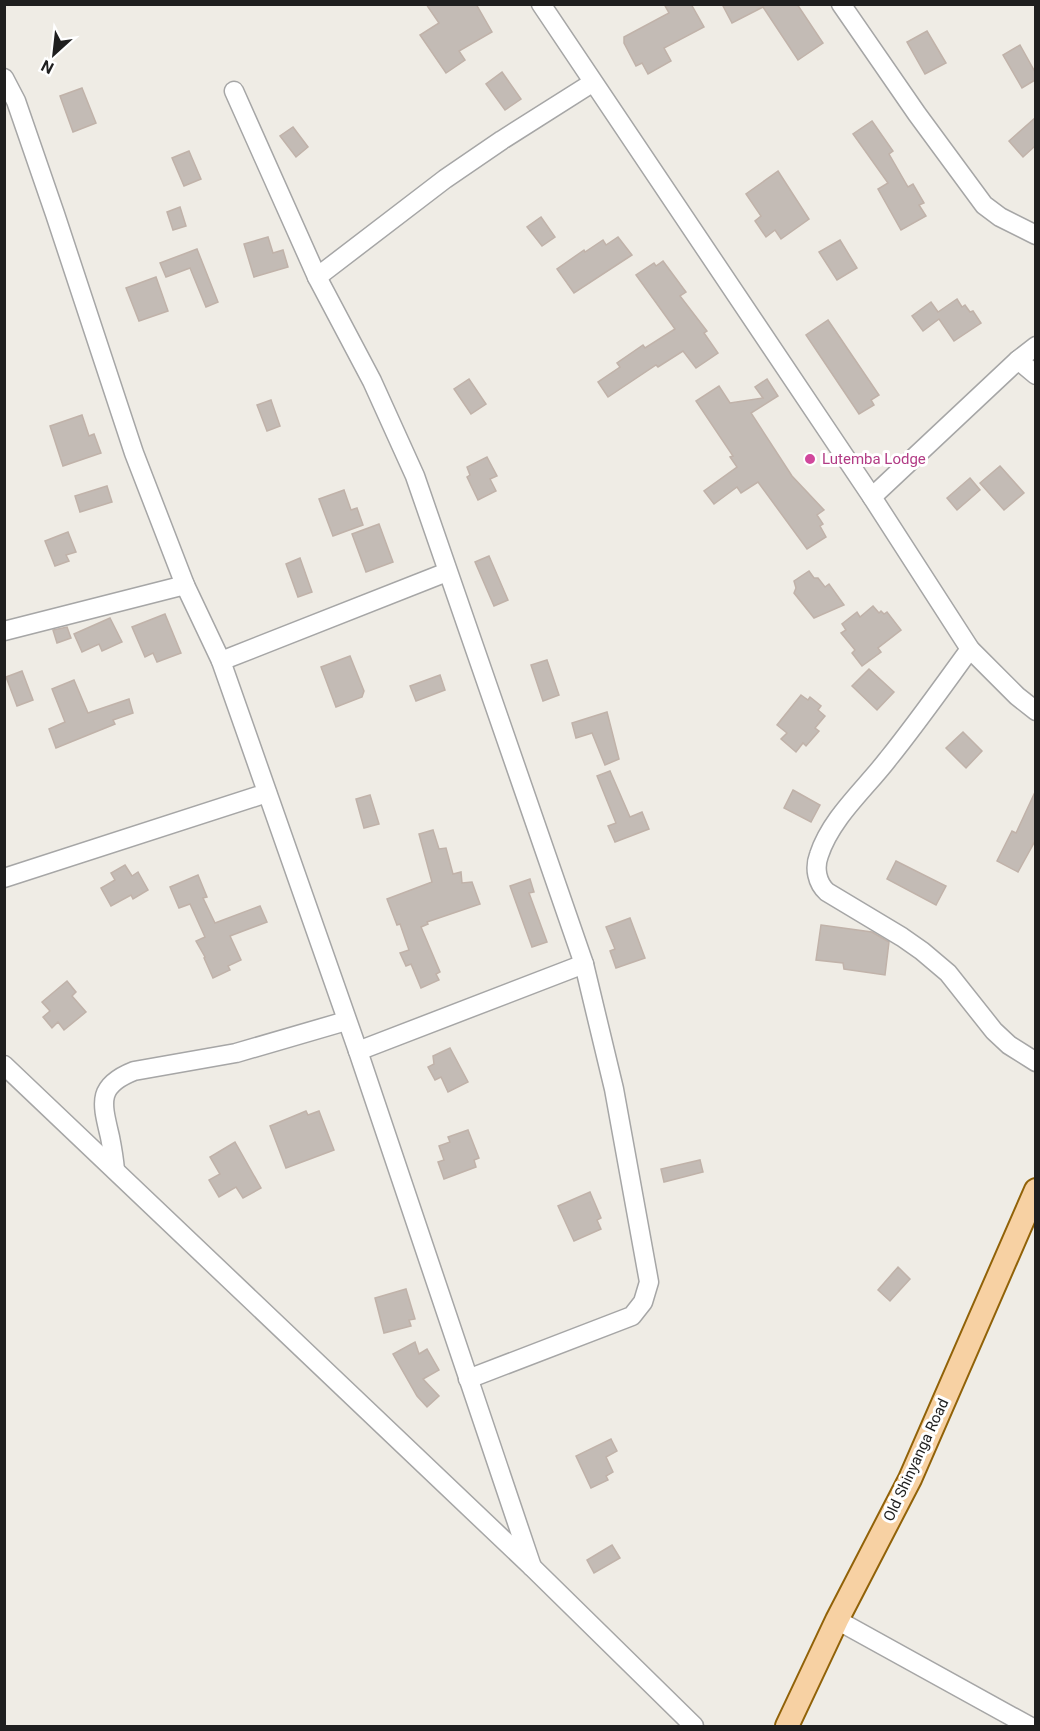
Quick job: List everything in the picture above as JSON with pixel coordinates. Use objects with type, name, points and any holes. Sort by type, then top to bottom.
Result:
[{"type":"main road","name":"Old Shinyanga Road","points":[[787,1726],[837,1620],[910,1479],[1035,1190]]},
{"type":"street","points":[[541,4],[872,497],[970,648],[1035,711]]},
{"type":"street","points":[[841,4],[984,205],[1000,217],[1035,235]]},
{"type":"street","points":[[4,78],[16,101],[135,453],[185,585],[221,661],[358,1051],[532,1567]]},
{"type":"street","points":[[317,278],[445,179],[501,140],[592,83]]},
{"type":"street","points":[[234,91],[317,278],[372,381],[415,476],[584,964],[614,1089],[649,1282],[648,1290],[639,1309],[632,1316],[468,1379]]},
{"type":"street","points":[[872,497],[1035,346]]},
{"type":"street","points":[[1018,360],[1035,375]]},
{"type":"street","points":[[221,661],[447,572]]},
{"type":"street","points":[[4,631],[185,585]]},
{"type":"street","points":[[970,648],[904,738],[829,832],[817,860],[818,877],[820,885],[827,892],[902,937],[948,973],[994,1031],[1009,1045],[1035,1062]]},
{"type":"street","points":[[4,878],[267,793]]},
{"type":"street","points":[[358,1051],[584,964]]},
{"type":"street","points":[[115,1170],[103,1100],[109,1086],[122,1076],[134,1071],[236,1053],[346,1021]]},
{"type":"street","points":[[4,1065],[532,1567],[694,1726]]},
{"type":"street","points":[[837,1620],[1029,1726]]},
{"type":"building","points":[[426,4],[476,4],[492,32],[459,51],[465,60],[446,73],[420,35],[439,23]]},
{"type":"building","points":[[664,4],[691,4],[704,27],[664,48],[671,61],[648,74],[642,63],[636,66],[624,43],[624,37],[669,13]]},
{"type":"building","points":[[722,4],[797,4],[823,43],[798,60],[763,7],[732,23]]},
{"type":"building","points":[[927,31],[946,63],[925,74],[907,42]]},
{"type":"building","points":[[1020,45],[1035,72],[1035,80],[1022,88],[1003,55]]},
{"type":"building","points":[[502,72],[521,99],[505,110],[486,84]]},
{"type":"building","points":[[82,88],[96,123],[73,132],[60,96]]},
{"type":"building","points":[[1035,118],[1035,146],[1023,157],[1009,141]]},
{"type":"building","points":[[872,121],[893,151],[889,154],[908,187],[913,184],[924,203],[919,205],[926,216],[901,230],[878,189],[888,183],[853,134]]},
{"type":"building","points":[[293,127],[308,147],[296,157],[280,136]]},
{"type":"building","points":[[189,151],[201,179],[184,186],[172,158]]},
{"type":"building","points":[[778,171],[809,219],[781,239],[775,230],[766,237],[755,221],[761,216],[746,194]]},
{"type":"building","points":[[180,207],[186,226],[173,230],[167,212]]},
{"type":"building","points":[[541,217],[555,237],[542,246],[527,227]]},
{"type":"building","points":[[268,237],[273,253],[283,250],[288,267],[254,277],[244,244]]},
{"type":"building","points":[[618,237],[632,255],[574,293],[557,269],[603,240],[606,245]]},
{"type":"building","points":[[840,240],[857,268],[837,280],[819,252]]},
{"type":"building","points":[[197,249],[218,302],[206,307],[190,268],[166,277],[160,263]]},
{"type":"building","points":[[663,261],[686,292],[680,296],[707,331],[704,333],[718,353],[696,368],[683,351],[658,367],[656,365],[608,397],[598,382],[620,367],[617,363],[643,345],[645,348],[675,329],[636,275],[654,263],[656,266]]},
{"type":"building","points":[[156,277],[168,311],[139,321],[126,288]]},
{"type":"building","points":[[957,299],[962,307],[965,305],[970,312],[973,311],[981,323],[954,341],[939,319],[923,331],[912,316],[931,302],[938,312]]},
{"type":"building","points":[[828,320],[879,395],[871,400],[874,405],[859,414],[806,335]]},
{"type":"building","points":[[469,379],[486,404],[471,414],[454,389]]},
{"type":"building","points":[[767,379],[778,396],[751,413],[792,476],[824,510],[817,515],[823,524],[820,526],[826,537],[807,549],[758,482],[741,493],[737,487],[714,504],[704,491],[737,467],[730,457],[733,456],[696,401],[719,386],[730,403],[763,398],[755,387]]},
{"type":"building","points":[[271,400],[280,426],[267,431],[257,405]]},
{"type":"building","points":[[82,415],[89,436],[94,434],[101,453],[63,466],[50,426]]},
{"type":"building","points":[[487,457],[497,476],[490,479],[496,491],[478,500],[467,477],[470,475],[467,467]]},
{"type":"building","points":[[1000,466],[1024,493],[1004,510],[980,483]]},
{"type":"building","points":[[970,478],[980,490],[957,510],[947,498]]},
{"type":"building","points":[[107,486],[112,502],[80,512],[75,496]]},
{"type":"building","points":[[344,490],[351,510],[357,508],[363,525],[333,536],[319,499]]},
{"type":"building","points":[[379,524],[393,562],[366,572],[352,534]]},
{"type":"building","points":[[68,532],[76,552],[66,555],[69,561],[55,566],[45,541]]},
{"type":"building","points":[[489,556],[508,600],[494,606],[475,562]]},
{"type":"building","points":[[300,558],[312,592],[298,597],[286,564]]},
{"type":"building","points":[[809,571],[825,587],[829,584],[844,605],[814,618],[794,593],[796,588],[794,581]]},
{"type":"building","points":[[873,606],[879,613],[887,612],[901,630],[878,648],[881,652],[862,666],[852,653],[855,650],[841,633],[846,630],[842,624],[857,612],[860,617]]},
{"type":"building","points":[[165,614],[181,653],[157,662],[153,653],[145,657],[132,627]]},
{"type":"building","points":[[110,618],[122,642],[102,651],[99,644],[82,652],[74,634]]},
{"type":"building","points":[[67,627],[71,638],[57,643],[53,630]]},
{"type":"building","points":[[350,656],[364,691],[362,697],[336,707],[321,667]]},
{"type":"building","points":[[547,660],[559,695],[543,701],[531,665]]},
{"type":"building","points":[[869,669],[894,692],[877,710],[852,686]]},
{"type":"building","points":[[22,671],[33,700],[17,706],[6,677]]},
{"type":"building","points":[[440,675],[445,690],[416,701],[410,686]]},
{"type":"building","points":[[74,680],[88,713],[129,699],[133,713],[113,720],[115,724],[56,748],[49,729],[65,722],[52,689]]},
{"type":"building","points":[[801,695],[808,700],[810,697],[821,706],[818,710],[825,716],[815,728],[819,731],[806,746],[803,743],[796,752],[781,739],[787,733],[777,725]]},
{"type":"building","points":[[607,712],[619,759],[605,765],[592,733],[576,738],[572,723]]},
{"type":"building","points":[[963,732],[982,751],[966,768],[946,748]]},
{"type":"building","points":[[610,771],[630,817],[642,812],[649,829],[615,842],[608,826],[616,823],[597,776]]},
{"type":"building","points":[[793,790],[820,805],[811,822],[784,808]]},
{"type":"building","points":[[1035,792],[1035,841],[1018,872],[997,861],[1012,831],[1016,833]]},
{"type":"building","points":[[370,795],[379,824],[364,828],[356,799]]},
{"type":"building","points":[[433,830],[439,849],[446,848],[453,874],[461,872],[462,883],[472,882],[480,904],[427,922],[428,924],[421,927],[440,972],[436,974],[439,980],[421,988],[411,964],[406,966],[400,953],[409,950],[400,924],[397,925],[387,899],[432,882],[419,834]]},
{"type":"building","points":[[896,861],[946,886],[936,905],[887,879]]},
{"type":"building","points":[[125,865],[132,876],[138,872],[148,890],[133,899],[131,895],[111,906],[101,888],[115,880],[111,873]]},
{"type":"building","points":[[198,875],[207,897],[203,898],[215,923],[260,906],[267,922],[230,936],[241,960],[228,966],[230,970],[213,978],[196,941],[205,937],[190,904],[179,908],[170,887]]},
{"type":"building","points":[[530,879],[534,892],[529,893],[547,942],[532,947],[510,886]]},
{"type":"building","points":[[630,918],[645,958],[616,968],[610,951],[615,949],[606,927]]},
{"type":"building","points":[[821,925],[872,932],[889,942],[885,975],[844,969],[843,963],[816,960]]},
{"type":"building","points":[[67,981],[76,992],[72,996],[86,1012],[64,1030],[58,1022],[52,1028],[43,1017],[50,1011],[42,1002]]},
{"type":"building","points":[[450,1048],[468,1082],[448,1092],[441,1077],[435,1080],[428,1067],[434,1064],[433,1056]]},
{"type":"building","points":[[306,1111],[308,1115],[319,1111],[334,1150],[286,1168],[270,1126]]},
{"type":"building","points":[[468,1130],[479,1158],[474,1160],[476,1167],[444,1179],[438,1162],[444,1160],[439,1146],[450,1142],[448,1137]]},
{"type":"building","points":[[235,1142],[261,1188],[243,1198],[236,1187],[219,1197],[209,1180],[220,1174],[210,1157]]},
{"type":"building","points":[[700,1160],[703,1172],[664,1182],[661,1169]]},
{"type":"building","points":[[590,1192],[601,1218],[597,1220],[601,1229],[574,1241],[558,1206]]},
{"type":"building","points":[[898,1267],[910,1279],[890,1301],[878,1290]]},
{"type":"building","points":[[406,1289],[415,1319],[409,1320],[411,1326],[384,1333],[375,1298]]},
{"type":"building","points":[[415,1342],[419,1354],[427,1349],[439,1370],[423,1379],[439,1396],[427,1407],[417,1396],[393,1354]]},
{"type":"building","points":[[611,1439],[617,1451],[606,1457],[613,1472],[606,1476],[608,1480],[591,1488],[576,1456]]},
{"type":"building","points":[[612,1545],[620,1558],[594,1573],[587,1560]]},
{"type":"place","name":"Lutemba Lodge","points":[[810,459]]}]
